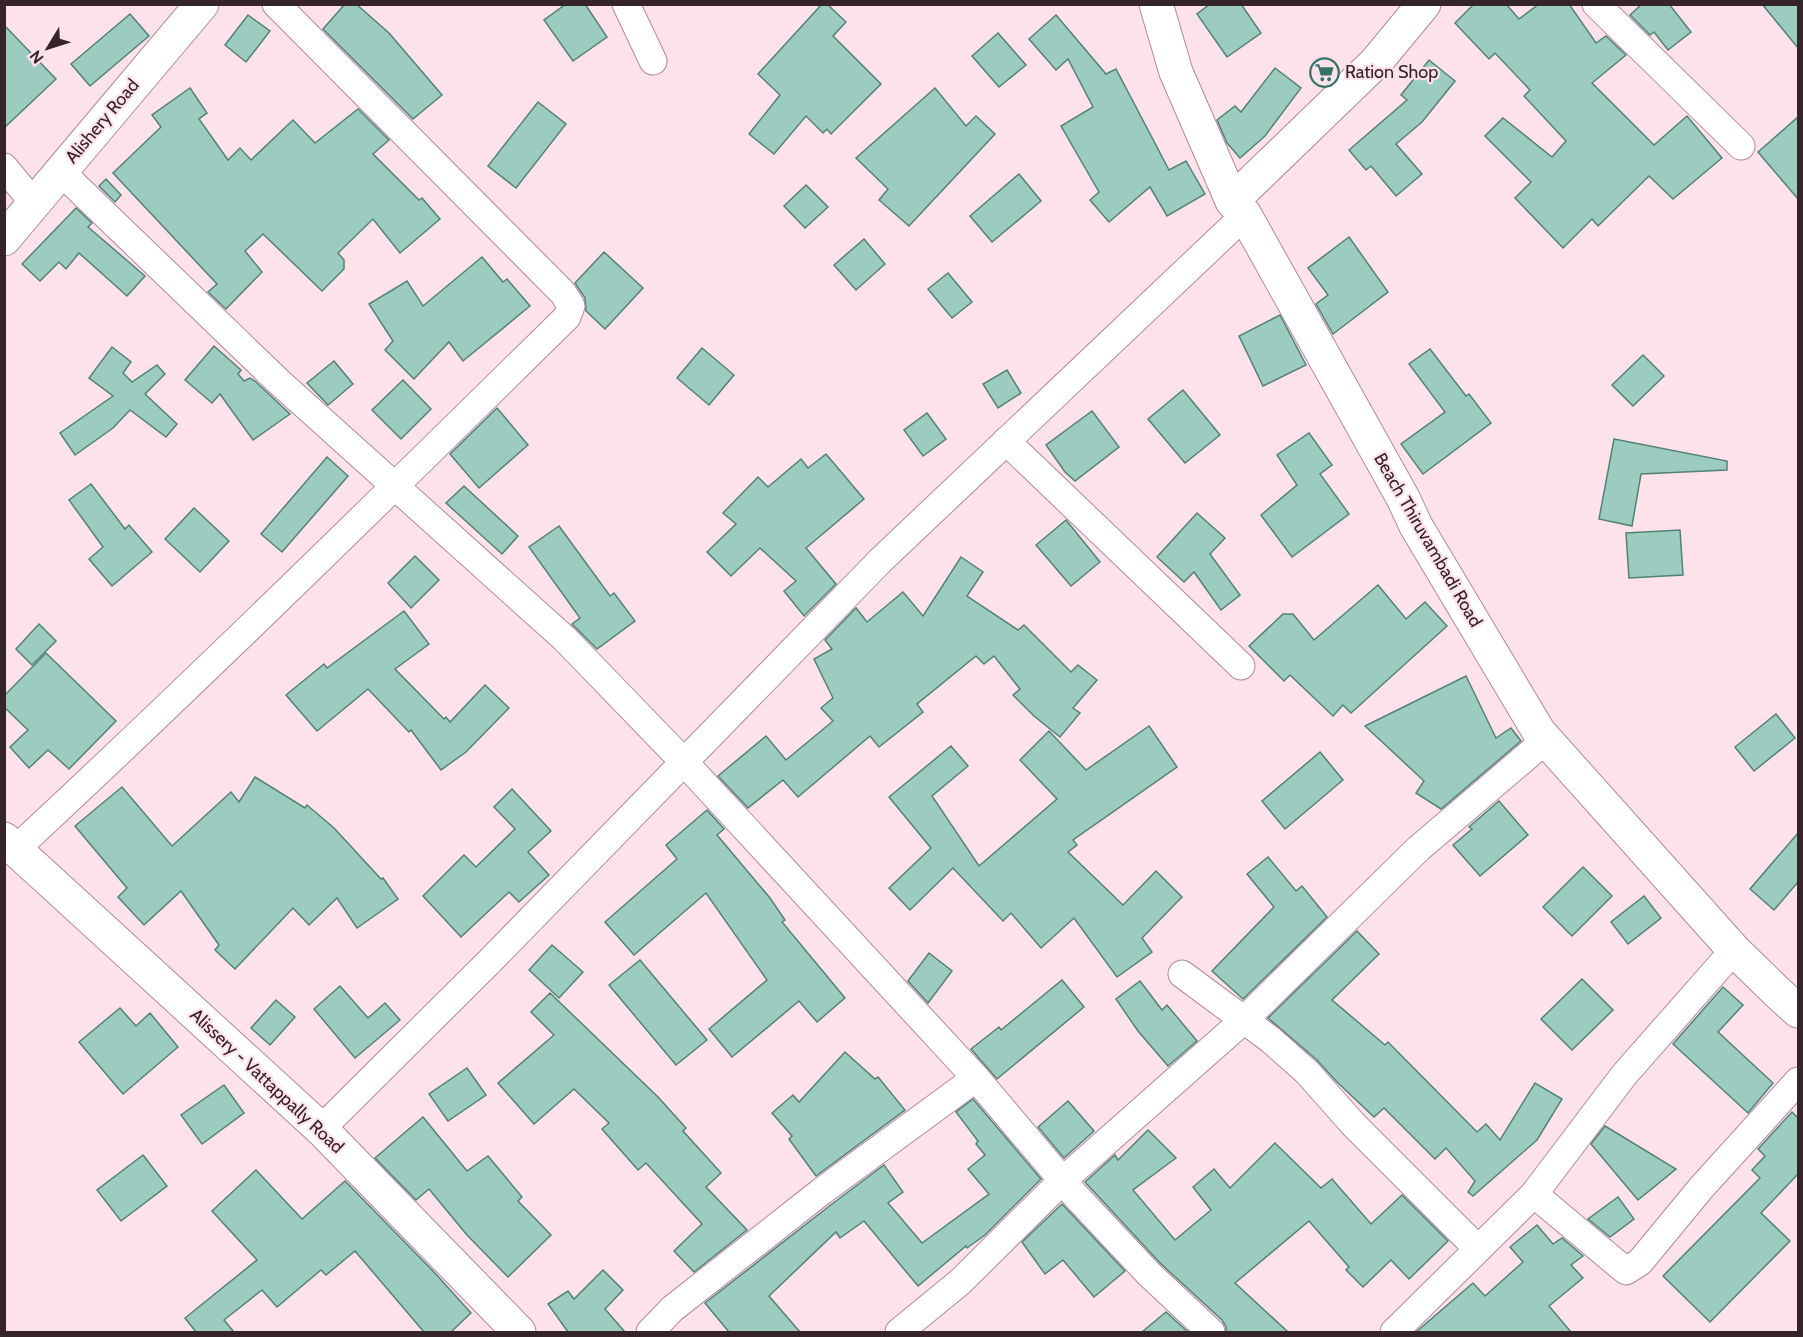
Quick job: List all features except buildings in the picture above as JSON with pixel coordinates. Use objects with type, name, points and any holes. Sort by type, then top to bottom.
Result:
[{"type":"main road","name":"Alishery Road","points":[[4,239],[202,4]]},
{"type":"main road","name":"Beach Thiruvambadi Road","points":[[1156,4],[1176,72],[1239,208],[1397,488],[1416,526],[1539,732],[1734,950],[1798,1011]]},
{"type":"main road","points":[[1239,208],[1376,62],[1424,4]]},
{"type":"main road","name":"Alissery - Vattappally Road","points":[[10,844],[321,1129],[519,1332]]},
{"type":"street","points":[[10,844],[128,744],[395,487],[567,317],[571,306],[563,293],[276,4]]},
{"type":"street","points":[[626,4],[653,61]]},
{"type":"street","points":[[1596,4],[1741,146]]},
{"type":"street","points":[[4,167],[33,202]]},
{"type":"street","points":[[60,171],[278,381],[565,639],[685,763],[976,1078],[1062,1181],[1149,1274],[1211,1332]]},
{"type":"street","points":[[321,1129],[685,763],[881,560],[1006,441],[1239,208]]},
{"type":"street","points":[[1006,441],[1241,666]]},
{"type":"street","points":[[904,1331],[960,1282],[1062,1181],[1244,1020],[1418,849],[1546,740]]},
{"type":"street","points":[[1394,1332],[1534,1194],[1624,1075],[1734,950]]},
{"type":"street","points":[[1182,974],[1244,1020],[1306,1072],[1353,1124],[1478,1249]]},
{"type":"street","points":[[650,1332],[672,1309],[822,1191],[976,1078]]},
{"type":"street","points":[[1534,1194],[1626,1271],[1640,1262],[1701,1188],[1798,1081]]},
{"type":"place","name":"Ration Shop","points":[[1324,72]]}]
